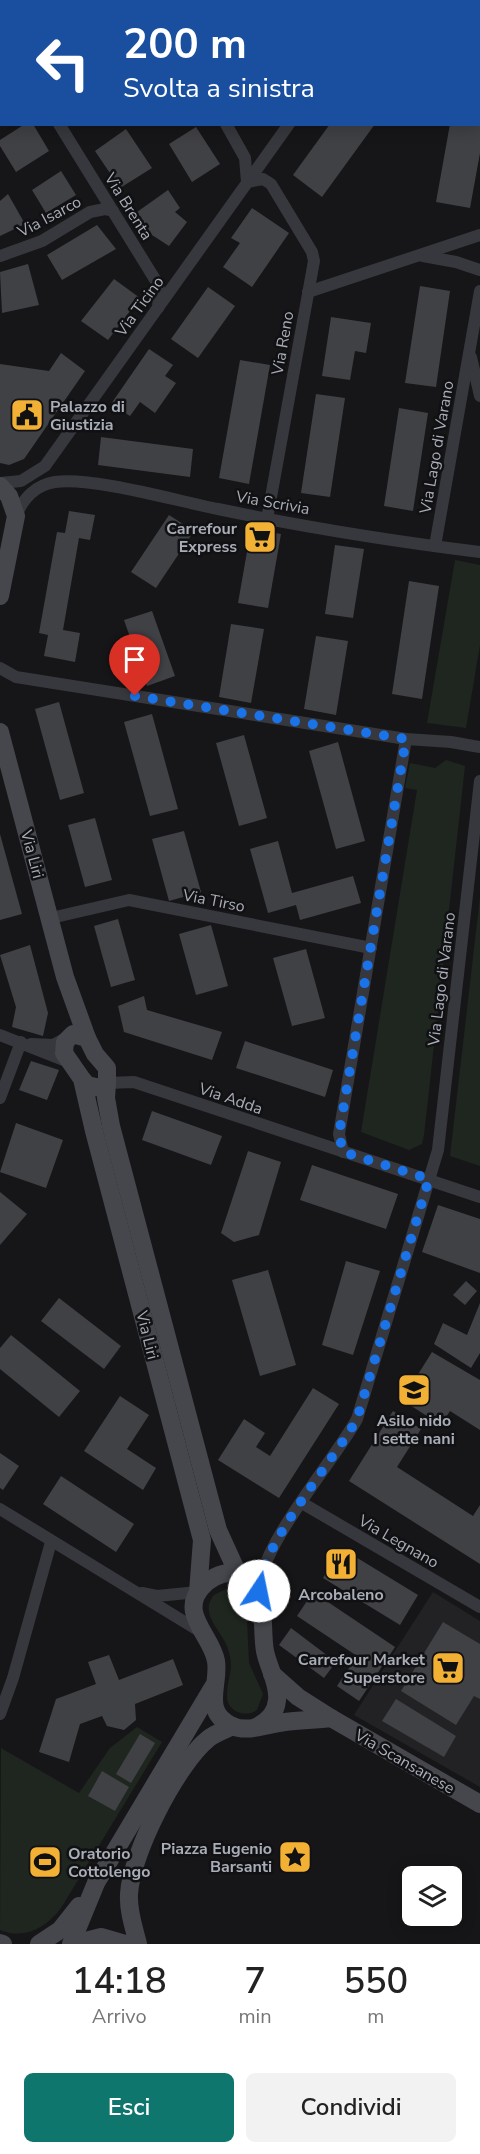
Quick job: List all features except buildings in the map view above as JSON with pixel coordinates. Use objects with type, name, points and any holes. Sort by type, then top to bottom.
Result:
[{"type":"main road","points":[[0,484],[9,496],[16,516],[0,596]]},
{"type":"main road","name":"Via Liri","points":[[0,732],[65,976],[87,1038],[107,1068],[106,1098],[111,1126],[220,1539],[238,1574]]},
{"type":"main road","name":"Via Liri","points":[[65,976],[68,1037],[64,1053],[82,1078],[202,1540],[198,1592]]},
{"type":"main road","points":[[68,1037],[79,1034],[87,1038]]},
{"type":"main road","points":[[82,1078],[87,1086],[95,1088],[106,1083]]},
{"type":"main road","points":[[233,1726],[216,1710],[213,1686],[217,1662],[194,1613],[198,1592],[215,1576],[238,1574],[259,1591],[265,1653],[277,1693],[275,1707],[268,1720],[256,1727]]},
{"type":"main road","name":"Via Scansanese","points":[[272,1674],[298,1696],[331,1718],[480,1804]]},
{"type":"main road","points":[[39,1944],[53,1936],[66,1924],[96,1883],[213,1686]]},
{"type":"main road","points":[[138,1944],[129,1907],[131,1876],[149,1826],[196,1752],[207,1740],[233,1726],[256,1727],[331,1718]]},
{"type":"main road","points":[[73,1944],[96,1883]]},
{"type":"main road","points":[[73,1944],[101,1937],[125,1944]]},
{"type":"street","name":"Via Brenta","points":[[60,126],[156,281],[159,289],[158,309]]},
{"type":"street","points":[[227,126],[245,158],[247,182],[262,179],[271,184],[312,252],[314,261],[308,292]]},
{"type":"street","name":"Via Ticino","points":[[0,484],[12,483],[29,477],[51,458],[288,126]]},
{"type":"street","name":"Via Isarco","points":[[0,256],[42,241],[90,212],[105,209],[113,211]]},
{"type":"street","name":"Via Reno","points":[[267,519],[308,292],[423,256],[472,236],[480,235]]},
{"type":"street","name":"Via Reno","points":[[423,256],[456,262],[480,270]]},
{"type":"street","name":"Via Lago di Varano","points":[[435,546],[480,291]]},
{"type":"street","name":"Via Lago di Varano","points":[[470,353],[480,396]]},
{"type":"street","points":[[51,458],[52,474],[61,482]]},
{"type":"street","name":"Via Scrivia","points":[[16,516],[31,493],[46,485],[61,482],[98,485],[267,519],[480,552]]},
{"type":"street","points":[[0,668],[16,677],[406,739],[451,742],[480,747]]},
{"type":"street","points":[[343,1152],[339,1134],[406,739]]},
{"type":"street","name":"Via Lago di Varano","points":[[259,1591],[259,1575],[270,1550],[357,1419],[438,1150],[480,782]]},
{"type":"street","name":"Via Tirso","points":[[51,918],[129,900],[371,948]]},
{"type":"street","points":[[0,1035],[21,1042],[49,1056],[70,1062]]},
{"type":"street","points":[[21,1042],[53,1046],[68,1037]]},
{"type":"street","points":[[0,1098],[21,1042]]},
{"type":"street","name":"Via Adda","points":[[106,1083],[134,1082],[429,1179]]},
{"type":"street","points":[[429,1179],[480,1197]]},
{"type":"street","name":"Via Legnano","points":[[302,1503],[480,1607]]},
{"type":"street","points":[[0,1509],[201,1632]]},
{"type":"street","points":[[0,1714],[13,1678],[51,1542]]},
{"type":"street","points":[[137,1592],[158,1596],[198,1592]]},
{"type":"shaded area","points":[[455,560],[480,565],[480,645],[466,728],[427,723]]},
{"type":"shaded area","points":[[446,760],[465,766],[424,1135],[422,1144],[409,1150],[361,1132],[417,790],[405,788],[410,763],[435,768]]},
{"type":"shaded area","points":[[480,897],[480,1166],[450,1156]]},
{"type":"shaded area","points":[[228,1588],[241,1593],[246,1598],[249,1663],[263,1694],[257,1710],[247,1713],[233,1710],[228,1702],[230,1656],[210,1616],[210,1602],[214,1595]]},
{"type":"shaded area","points":[[433,1592],[480,1621],[480,1787],[354,1715]]},
{"type":"shaded area","name":"Oratorio Cottolengo","points":[[137,1727],[162,1742],[61,1908],[49,1921],[26,1933],[9,1933],[0,1930],[1,1748],[79,1793],[110,1748]]},
{"type":"place","name":"Palazzo di Giustizia","points":[[27,415]]},
{"type":"place","name":"Carrefour Express","points":[[260,537]]},
{"type":"place","name":"Asilo nido I sette nani","points":[[414,1390]]},
{"type":"place","name":"Arcobaleno","points":[[341,1564]]},
{"type":"place","name":"Carrefour Market Superstore","points":[[448,1668]]},
{"type":"place","name":"Piazza Eugenio Barsanti","points":[[295,1857]]},
{"type":"place","name":"Oratorio Cottolengo","points":[[45,1862]]},
{"type":"route","points":[[135,696],[406,739],[339,1134],[343,1152],[429,1179],[357,1419],[270,1550],[259,1575],[259,1591]]}]
